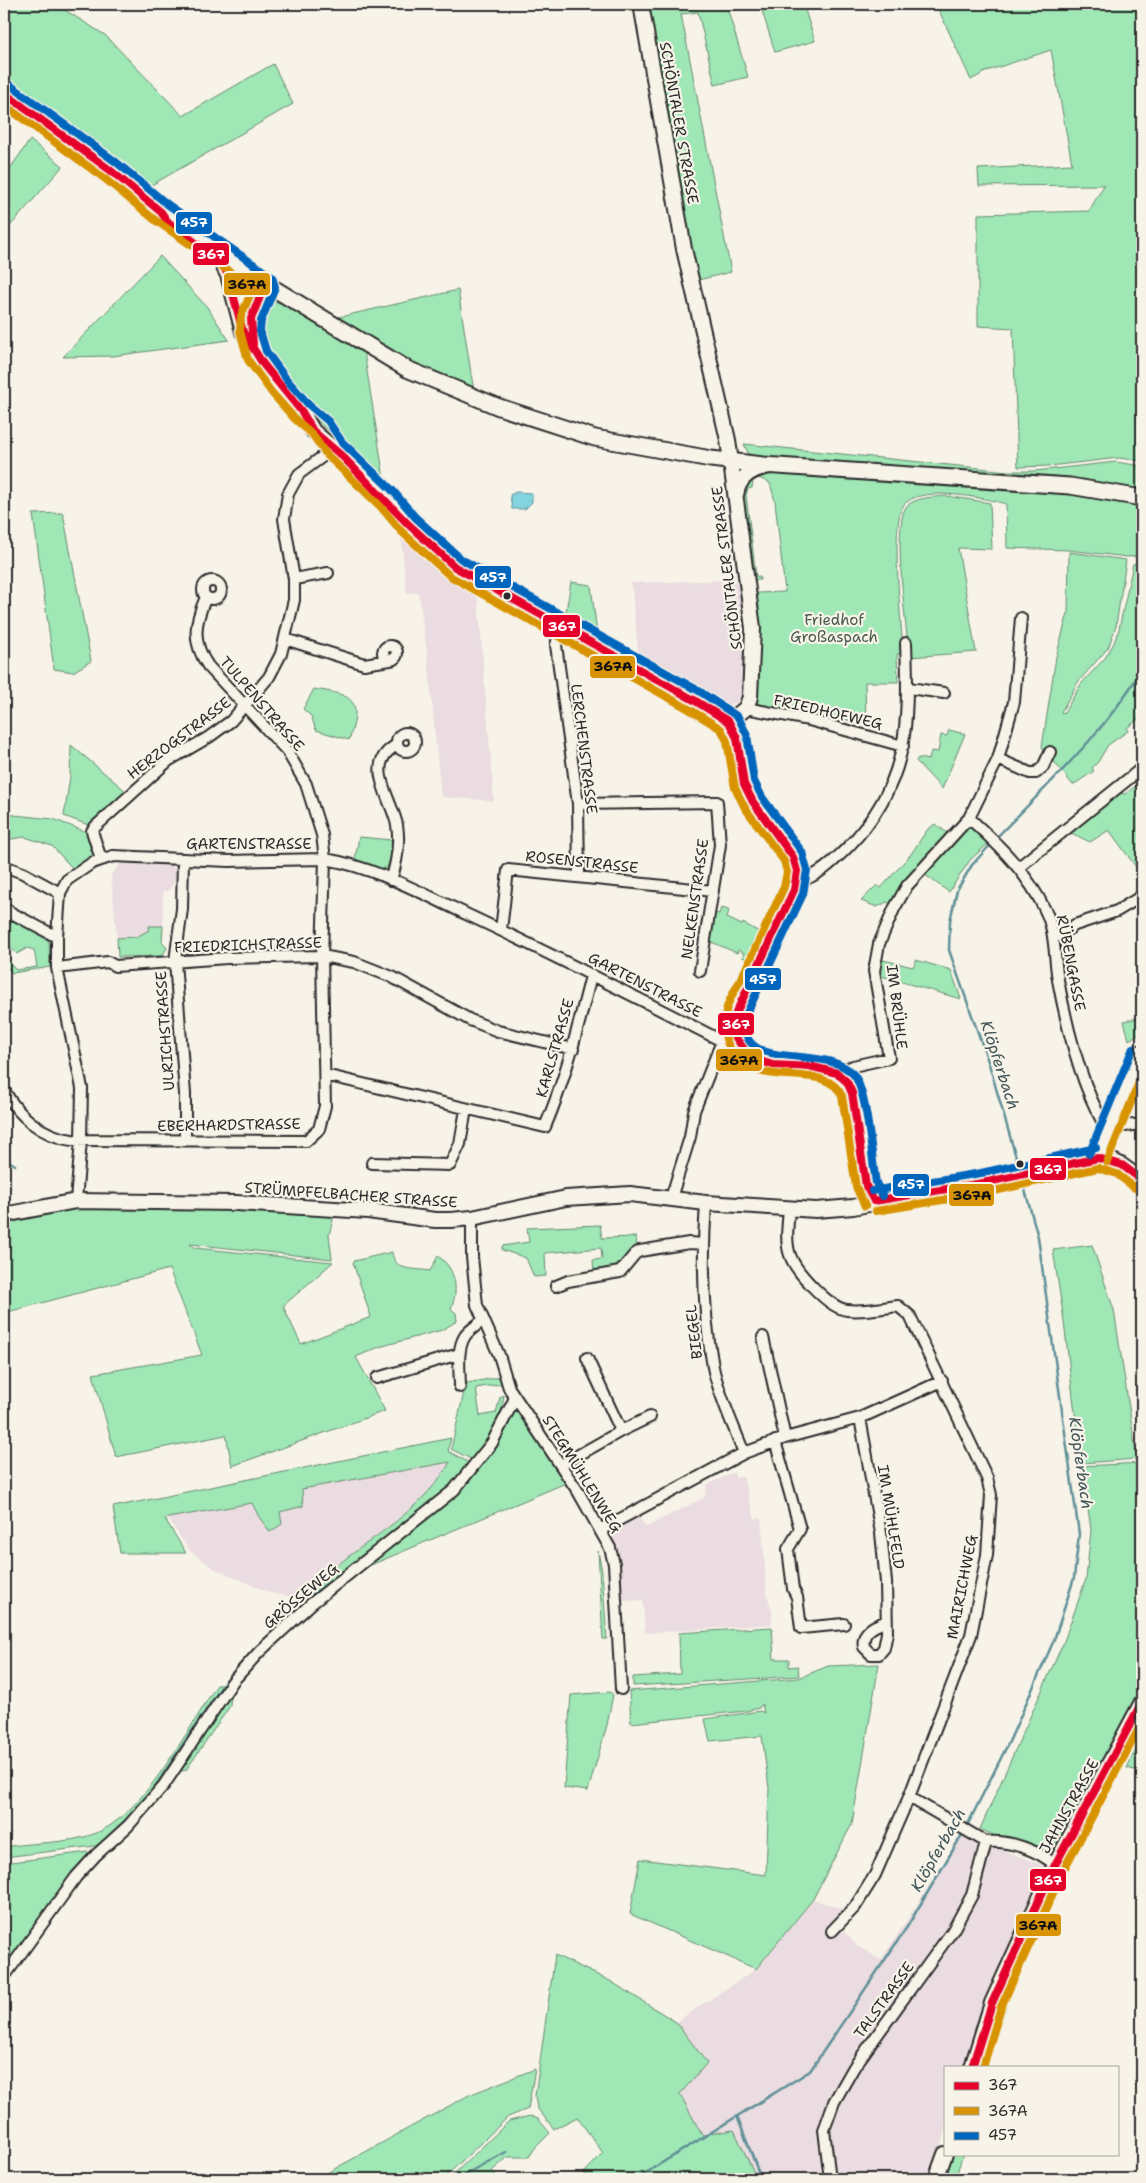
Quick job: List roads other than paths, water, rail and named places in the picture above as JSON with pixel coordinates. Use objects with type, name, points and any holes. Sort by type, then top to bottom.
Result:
[{"type":"main road","points":[[4,93],[110,170],[161,212],[293,301],[407,369],[499,407],[595,438],[662,451],[731,461],[775,466],[1062,485],[1142,498]]},
{"type":"street","name":"SCHÖNTALER STRASSE","points":[[641,4],[684,248],[722,408],[731,461],[753,628],[752,687],[746,708]]},
{"type":"street","points":[[161,212],[168,222],[224,266],[243,332],[279,386],[302,412],[313,431],[334,448],[387,499],[408,524],[455,566],[694,700],[729,722],[737,738],[744,784],[753,802],[793,858],[797,871],[796,882],[736,1013],[729,1040],[694,1111],[690,1137],[671,1198]]},
{"type":"street","points":[[237,307],[244,289],[262,281]]},
{"type":"street","points":[[253,348],[251,319],[262,281]]},
{"type":"street","points":[[256,302],[267,297],[293,301]]},
{"type":"street","name":"HERZOGSTRASSE","points":[[101,859],[92,831],[95,827],[153,773],[174,757],[209,737],[231,720],[269,677],[285,639],[294,600],[294,579],[284,519],[288,494],[300,474],[334,448]]},
{"type":"street","points":[[736,498],[738,487],[746,475],[756,469],[775,466]]},
{"type":"street","points":[[294,579],[328,573]]},
{"type":"street","name":"TULPENSTRASSE","points":[[206,597],[198,625],[197,646],[208,666],[287,751],[306,784],[322,835],[325,859]]},
{"type":"street","points":[[968,818],[998,758],[1014,702],[1021,618]]},
{"type":"street","name":"LERCHENSTRASSE","points":[[561,627],[556,645],[578,804],[579,876]]},
{"type":"street","points":[[285,639],[364,664],[390,660]]},
{"type":"street","points":[[796,882],[817,875],[868,826],[888,796],[898,768],[903,746],[909,688],[906,643]]},
{"type":"street","points":[[909,688],[944,693]]},
{"type":"street","points":[[729,722],[746,708]]},
{"type":"street","name":"FRIEDHOFWEG","points":[[746,708],[809,720],[903,746]]},
{"type":"street","points":[[391,880],[396,866],[397,828],[379,769],[384,756],[397,745]]},
{"type":"street","points":[[998,758],[1030,773],[1036,773],[1044,767],[1050,752]]},
{"type":"street","points":[[1019,867],[1142,768]]},
{"type":"street","name":"NELKENSTRASSE","points":[[578,804],[717,802],[720,845],[700,971]]},
{"type":"street","name":"RÜBENGASSE","points":[[968,818],[1002,848],[1019,867],[1045,911],[1054,938],[1054,954],[1061,994],[1081,1068],[1095,1110],[1112,1129]]},
{"type":"street","name":"IM BRÜHLE","points":[[837,1073],[853,1066],[889,1058],[874,971],[879,944],[894,909],[907,886],[968,818]]},
{"type":"street","name":"GARTENSTRASSE","points":[[60,893],[72,875],[101,859],[113,856],[183,860],[325,859],[339,861],[391,880],[501,930],[591,976],[729,1040]]},
{"type":"street","name":"EBERHARDSTRASSE","points":[[4,1090],[17,1110],[38,1128],[62,1138],[81,1140],[306,1141],[319,1129],[325,1106],[322,956],[325,859]]},
{"type":"street","name":"ULRICHSTRASSE","points":[[183,860],[182,909],[175,961],[185,1094],[185,1140]]},
{"type":"street","points":[[4,866],[23,872],[60,893],[57,968],[82,1088],[81,1140],[76,1201]]},
{"type":"street","name":"ROSENSTRASSE","points":[[501,930],[508,870],[713,891]]},
{"type":"street","points":[[1054,938],[1075,925],[1118,911],[1142,896]]},
{"type":"street","points":[[4,922],[6,909],[57,937]]},
{"type":"street","name":"FRIEDRICHSTRASSE","points":[[57,968],[108,962],[116,966],[175,961],[322,956],[354,962],[392,977],[470,1020],[498,1031],[573,1049]]},
{"type":"street","name":"KARLSTRASSE","points":[[466,1109],[545,1127],[556,1101],[573,1049],[591,976]]},
{"type":"street","points":[[729,1040],[749,1056],[760,1061],[773,1065],[813,1067],[837,1073],[846,1082],[852,1093],[866,1186],[874,1201]]},
{"type":"street","points":[[1142,1052],[1129,1080],[1112,1129],[1098,1158],[1121,1165],[1142,1180]]},
{"type":"street","points":[[325,1075],[466,1109],[460,1144],[450,1165],[372,1164]]},
{"type":"street","points":[[1112,1129],[1142,1124]]},
{"type":"street","name":"STRÜMPFELBACHER STRASSE","points":[[4,1215],[76,1201],[236,1203],[368,1211],[435,1220],[472,1218],[566,1198],[630,1194],[706,1203],[789,1209],[833,1209],[1020,1175],[1098,1158]]},
{"type":"street","name":"BIEGEL","points":[[706,1203],[704,1244],[705,1296],[713,1368],[744,1453]]},
{"type":"street","name":"MAIRICHWEG","points":[[789,1209],[788,1238],[790,1255],[794,1264],[830,1304],[846,1310],[898,1306],[910,1316],[987,1478],[991,1495],[987,1555],[971,1635],[909,1797],[875,1875],[855,1908],[832,1931]]},
{"type":"street","points":[[472,1218],[474,1288],[477,1304],[514,1398]]},
{"type":"street","points":[[556,1286],[568,1281],[620,1272],[635,1254],[640,1251],[690,1243],[704,1244]]},
{"type":"street","points":[[460,1388],[459,1354],[465,1336],[483,1320]]},
{"type":"street","points":[[763,1337],[785,1438]]},
{"type":"street","points":[[377,1378],[459,1354]]},
{"type":"street","points":[[586,1358],[622,1431]]},
{"type":"street","points":[[600,1530],[744,1453],[775,1441],[860,1418],[942,1381]]},
{"type":"street","name":"STEGMÜHLENWEG","points":[[514,1398],[561,1465],[610,1548],[614,1564],[621,1689]]},
{"type":"street","name":"GRÖSSEWEG","points":[[4,1978],[76,1877],[96,1855],[128,1826],[164,1785],[233,1681],[310,1604],[454,1490],[492,1443],[514,1398]]},
{"type":"street","points":[[561,1465],[650,1416]]},
{"type":"street","name":"IM MÜHLFELD","points":[[860,1418],[881,1534],[886,1582],[885,1622]]},
{"type":"street","points":[[775,1441],[800,1529],[788,1549],[793,1589],[797,1596],[801,1628],[844,1624]]},
{"type":"street","name":"JAHNSTRASSE","points":[[972,2066],[992,2003],[1055,1865],[1142,1702]]},
{"type":"street","points":[[909,1797],[986,1842],[997,1841],[1022,1848],[1046,1857],[1055,1865]]},
{"type":"street","name":"TALSTRASSE","points":[[830,2179],[824,2130],[834,2102],[854,2066],[953,1930],[972,1895],[986,1842]]},
{"type":"street","points":[[936,2179],[944,2156]]},
{"type":"water","points":[[516,492],[532,493],[532,502],[525,509],[512,509],[510,495]]},
{"type":"waterway","name":"Klöpferbach","points":[[995,839],[1074,758],[1127,693],[1142,669]]},
{"type":"waterway","name":"Klöpferbach","points":[[992,843],[972,865],[957,890],[950,921],[949,950],[989,1064],[1020,1171]]},
{"type":"waterway","points":[[4,1158],[15,1165]]},
{"type":"waterway","name":"Klöpferbach","points":[[966,1828],[1009,1742],[1054,1640],[1074,1578],[1079,1534],[1038,1237],[1022,1179]]},
{"type":"waterway","points":[[309,1597],[361,1558]]},
{"type":"waterway","points":[[152,1791],[226,1680],[295,1608]]},
{"type":"waterway","points":[[115,1831],[134,1812]]},
{"type":"waterway","name":"Klöpferbach","points":[[636,2179],[810,2071],[907,1927],[963,1833]]},
{"type":"waterway","points":[[96,1847],[102,1844]]},
{"type":"waterway","points":[[81,1865],[87,1857]]},
{"type":"waterway","points":[[55,1898],[69,1878]]},
{"type":"waterway","points":[[21,1962],[29,1951]]},
{"type":"waterway","points":[[4,1968],[9,1962]]},
{"type":"waterway","points":[[737,2116],[761,2179]]},
{"type":"waterway","points":[[460,2179],[506,2152]]},
{"type":"park label","name":"Friedhof Großaspach","points":[[834,628]]}]
